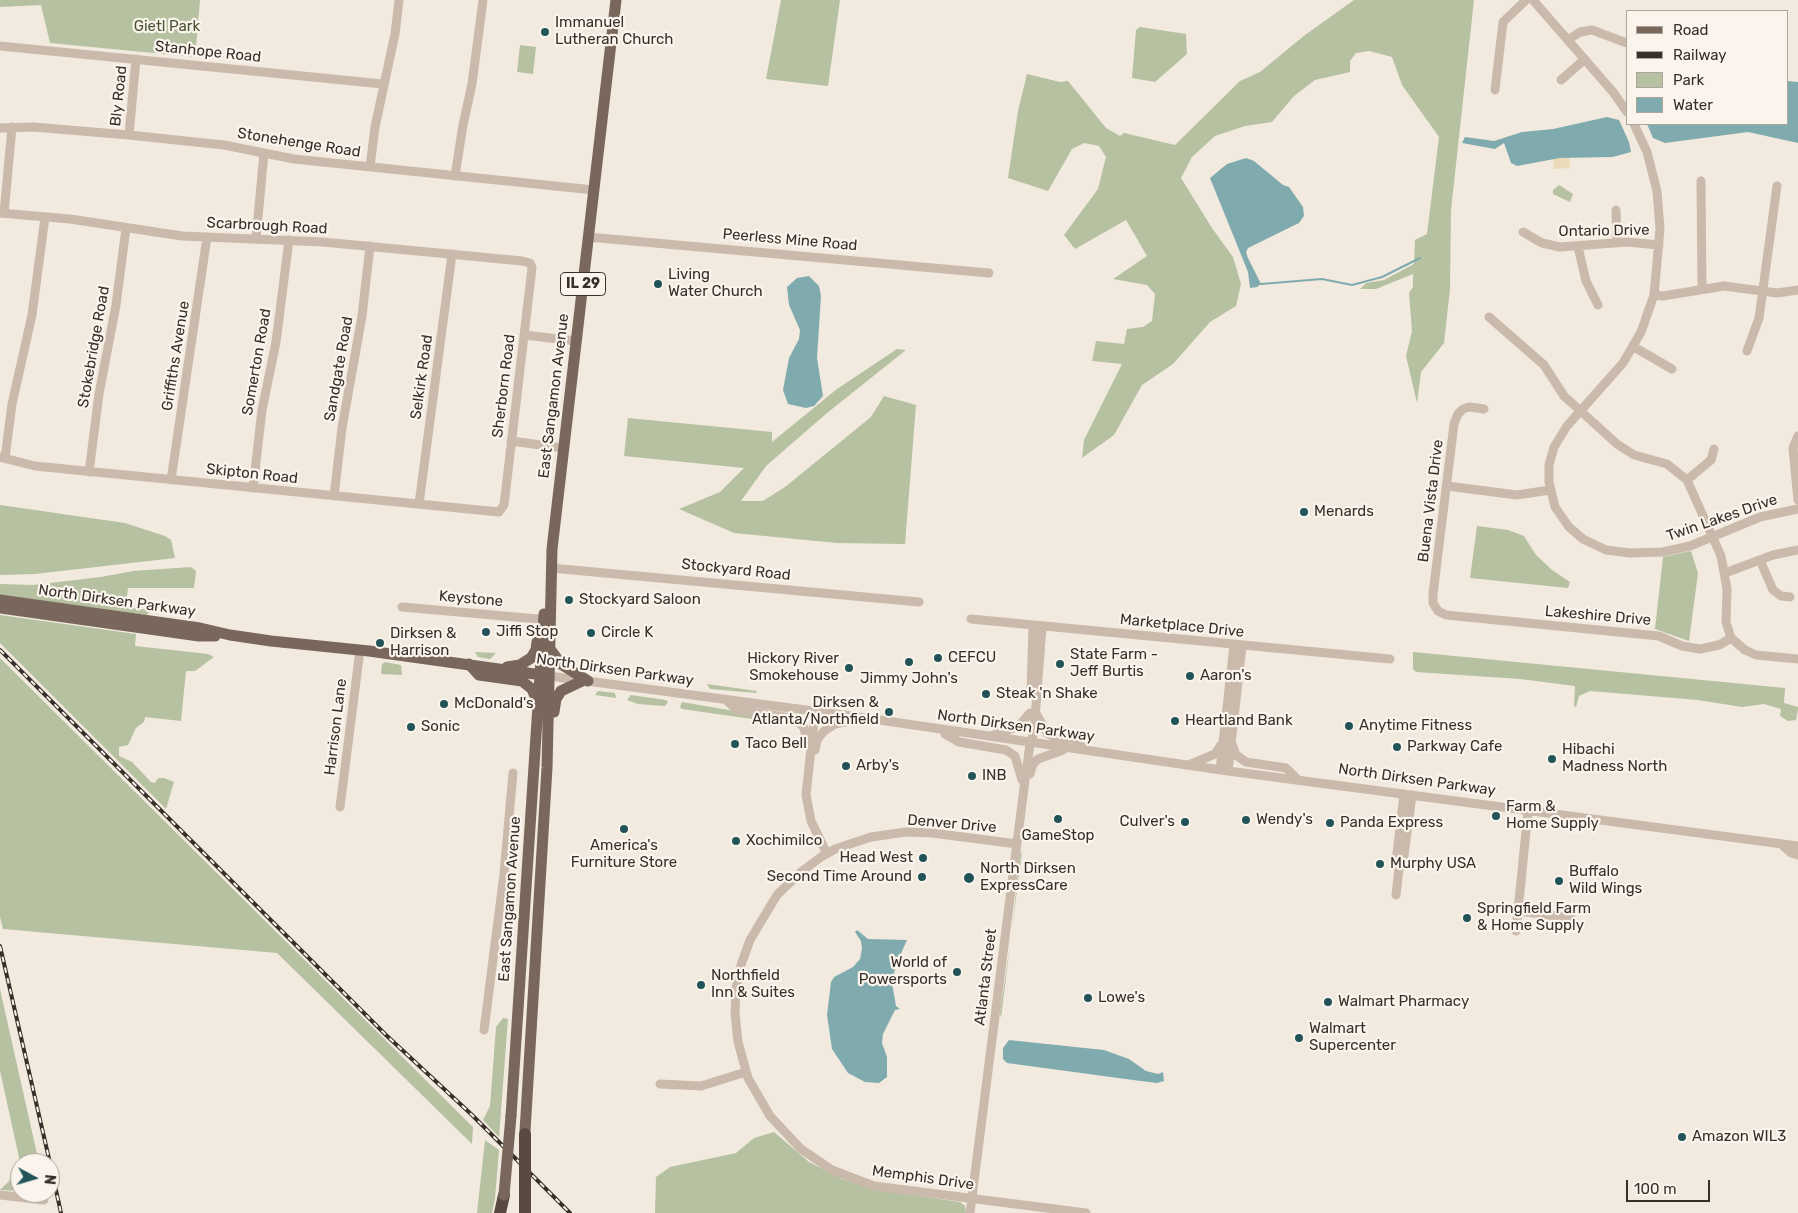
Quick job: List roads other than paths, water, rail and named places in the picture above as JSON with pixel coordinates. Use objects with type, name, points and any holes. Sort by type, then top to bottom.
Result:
[{"type":"highway","points":[[522,1212],[525,1132]]},
{"type":"highway","points":[[502,1213],[504,1195]]},
{"type":"main road","name":"East Sangamon Avenue","points":[[504,1195],[538,702],[550,649],[551,568],[563,448],[616,0]]},
{"type":"main road","name":"East Sangamon Avenue","points":[[525,1132],[547,768],[541,614],[550,588]]},
{"type":"main road","name":"North Dirksen Parkway","points":[[0,600],[200,628],[230,636]]},
{"type":"main road","name":"North Dirksen Parkway","points":[[0,608],[199,636],[230,636],[360,650],[544,676]]},
{"type":"main road","points":[[500,669],[520,665],[535,653],[541,614]]},
{"type":"main road","points":[[550,649],[562,664],[585,681]]},
{"type":"main road","points":[[469,664],[478,675],[522,681],[532,689],[538,702]]},
{"type":"main road","points":[[547,768],[552,748],[556,699],[564,689],[585,681]]},
{"type":"street","points":[[370,167],[399,0]]},
{"type":"street","points":[[455,176],[463,124],[472,84],[483,0]]},
{"type":"street","points":[[1495,90],[1502,18],[1526,0]]},
{"type":"street","points":[[1533,0],[1626,111]]},
{"type":"street","points":[[1568,40],[1580,32],[1592,30],[1626,43]]},
{"type":"street","name":"Stanhope Road","points":[[0,46],[383,84]]},
{"type":"street","name":"Bly Road","points":[[129,135],[136,59]]},
{"type":"street","points":[[1561,80],[1584,59]]},
{"type":"street","name":"Twin Lakes Drive","points":[[1634,125],[1647,152],[1657,191],[1659,245],[1654,294],[1647,319],[1634,347],[1614,375],[1562,433],[1554,447],[1549,465],[1550,490],[1555,507],[1569,528],[1590,544],[1606,550],[1630,553],[1663,552],[1690,546],[1760,517],[1798,509]]},
{"type":"street","points":[[2,213],[12,127]]},
{"type":"street","name":"Stonehenge Road","points":[[0,128],[55,128],[129,135],[224,145],[264,153],[370,167],[594,190]]},
{"type":"street","points":[[256,239],[264,153]]},
{"type":"street","points":[[1701,182],[1702,288]]},
{"type":"street","points":[[1748,351],[1759,318],[1777,186]]},
{"type":"street","points":[[1616,210],[1617,243]]},
{"type":"street","name":"Scarbrough Road","points":[[2,213],[207,237],[289,240],[370,246],[522,261],[532,264]]},
{"type":"street","points":[[2,458],[32,315],[45,217]]},
{"type":"street","name":"Stokebridge Road","points":[[89,472],[99,394],[116,305],[126,228]]},
{"type":"street","name":"Ontario Drive","points":[[1523,232],[1542,243],[1560,247],[1617,243],[1659,245]]},
{"type":"street","name":"Peerless Mine Road","points":[[588,236],[989,272]]},
{"type":"street","name":"Griffiths Avenue","points":[[171,480],[207,237]]},
{"type":"street","name":"Somerton Road","points":[[253,488],[262,410],[283,294],[289,240]]},
{"type":"street","name":"Sandgate Road","points":[[334,496],[342,428],[362,316],[370,246]]},
{"type":"street","points":[[1578,247],[1586,281],[1598,305]]},
{"type":"street","name":"Selkirk Road","points":[[419,504],[452,254]]},
{"type":"street","name":"Sherborn Road","points":[[502,510],[512,441],[532,264]]},
{"type":"street","points":[[1654,294],[1663,296],[1702,288],[1724,286],[1777,293],[1798,290]]},
{"type":"street","points":[[1489,318],[1544,366],[1564,396],[1625,450],[1644,458],[1667,464],[1687,480],[1713,537],[1725,573],[1726,622],[1732,638],[1745,650],[1756,654],[1798,659]]},
{"type":"street","points":[[524,335],[576,341]]},
{"type":"street","points":[[1634,347],[1672,369]]},
{"type":"street","name":"Buena Vista Drive","points":[[1446,615],[1436,608],[1432,594],[1454,424],[1458,414],[1468,407],[1484,409]]},
{"type":"street","points":[[1798,436],[1793,448],[1798,500]]},
{"type":"street","points":[[512,441],[563,448]]},
{"type":"street","points":[[1687,480],[1711,460],[1714,449]]},
{"type":"street","name":"Skipton Road","points":[[2,458],[35,466],[89,472],[494,512],[502,510]]},
{"type":"street","points":[[1447,486],[1517,495],[1550,490]]},
{"type":"street","points":[[1725,573],[1760,560],[1798,550]]},
{"type":"street","points":[[1760,560],[1773,590],[1782,596],[1790,597]]},
{"type":"street","name":"Stockyard Road","points":[[551,568],[919,602]]},
{"type":"street","name":"Keystone","points":[[402,607],[541,614]]},
{"type":"street","name":"Lakeshire Drive","points":[[1446,615],[1659,636],[1684,647],[1700,649],[1719,645],[1732,638]]},
{"type":"street","name":"Marketplace Drive","points":[[970,619],[1037,627],[1390,659]]},
{"type":"street","name":"Atlanta Street","points":[[970,1213],[1022,798],[1030,744],[1034,732],[1033,712],[1037,627]]},
{"type":"street","points":[[1224,770],[1238,646]]},
{"type":"street","name":"Harrison Lane","points":[[340,807],[360,650]]},
{"type":"street","name":"North Dirksen Parkway","points":[[544,676],[866,718],[1030,744],[1798,846]]},
{"type":"street","points":[[726,700],[737,710],[792,718],[806,731],[811,749]]},
{"type":"street","points":[[815,712],[806,795],[808,813],[827,854]]},
{"type":"street","points":[[987,738],[1019,726],[1033,712],[1047,733],[1075,739],[1085,750]]},
{"type":"street","points":[[808,777],[813,764],[817,740],[824,730],[835,724],[866,718]]},
{"type":"street","points":[[942,731],[959,742],[1000,748],[1013,754],[1020,768],[1024,788]]},
{"type":"street","points":[[1188,765],[1215,754],[1227,739]]},
{"type":"street","points":[[1227,739],[1236,755],[1246,762],[1286,768],[1297,779]]},
{"type":"street","points":[[1022,798],[1033,764],[1045,756],[1069,748]]},
{"type":"street","points":[[484,1030],[506,856],[513,774]]},
{"type":"street","points":[[1396,895],[1399,869],[1396,862],[1408,795]]},
{"type":"street","points":[[1516,931],[1524,870],[1522,863],[1531,811]]},
{"type":"street","name":"Denver Drive","points":[[746,1072],[738,1042],[735,1013],[738,980],[744,956],[758,924],[777,895],[801,872],[827,854],[871,838],[906,832],[932,833],[1017,844]]},
{"type":"street","points":[[1781,844],[1791,853],[1798,855]]},
{"type":"street","points":[[1519,911],[1571,918]]},
{"type":"street","points":[[660,1084],[701,1086],[746,1072]]},
{"type":"street","name":"Memphis Drive","points":[[746,1072],[770,1116],[788,1138],[820,1163],[843,1175],[874,1186],[1086,1213]]},
{"type":"water","points":[[1788,81],[1798,82],[1798,143],[1748,132],[1665,143],[1653,138],[1647,125],[1788,125]]},
{"type":"water","points":[[1607,117],[1619,120],[1629,142],[1631,152],[1613,157],[1560,158],[1517,166],[1511,163],[1504,143],[1495,149],[1462,143],[1465,137],[1494,141],[1522,132],[1553,129]]},
{"type":"water","points":[[1246,158],[1254,161],[1283,185],[1289,187],[1303,207],[1304,216],[1299,223],[1248,248],[1246,252],[1248,258],[1261,284],[1250,288],[1248,272],[1210,178],[1227,164]]},
{"type":"water","points":[[809,276],[819,286],[821,296],[817,358],[823,396],[814,406],[806,408],[788,404],[783,390],[789,358],[799,339],[800,330],[789,305],[787,287],[797,278]]},
{"type":"water","points":[[857,930],[868,939],[907,940],[896,965],[892,983],[896,1006],[900,1009],[895,1010],[883,1034],[882,1043],[887,1057],[887,1077],[879,1083],[865,1082],[848,1073],[832,1049],[827,1015],[831,982],[834,977],[853,967],[860,959],[862,949],[861,941],[855,932]]},
{"type":"water","points":[[1009,1040],[1104,1050],[1129,1059],[1146,1071],[1158,1074],[1163,1072],[1164,1081],[1157,1083],[1007,1063],[1003,1059],[1003,1048]]},
{"type":"waterway","points":[[1261,284],[1322,279],[1352,285],[1382,277],[1420,258]]},
{"type":"railway","points":[[0,650],[386,1035],[471,1114],[570,1213]]},
{"type":"railway","points":[[0,946],[48,1153]]},
{"type":"railway","points":[[59,1203],[61,1213]]},
{"type":"place","name":"Immanuel Lutheran Church","points":[[545,32]]},
{"type":"place","name":"Living Water Church","points":[[658,284]]},
{"type":"place","name":"Menards","points":[[1304,512]]},
{"type":"place","name":"Stockyard Saloon","points":[[569,600]]},
{"type":"place","name":"Jiffi Stop","points":[[486,632]]},
{"type":"place","name":"Circle K","points":[[591,633]]},
{"type":"place","name":"Dirksen & Harrison","points":[[380,643]]},
{"type":"place","name":"CEFCU","points":[[938,658]]},
{"type":"place","name":"Jimmy John's","points":[[909,662]]},
{"type":"place","name":"State Farm - Jeff Burtis","points":[[1060,664]]},
{"type":"place","name":"Hickory River Smokehouse","points":[[849,668]]},
{"type":"place","name":"Aaron's","points":[[1190,676]]},
{"type":"place","name":"Steak 'n Shake","points":[[986,694]]},
{"type":"place","name":"McDonald's","points":[[444,704]]},
{"type":"place","name":"Dirksen & Atlanta/Northfield","points":[[889,712]]},
{"type":"place","name":"Heartland Bank","points":[[1175,721]]},
{"type":"place","name":"Anytime Fitness","points":[[1349,726]]},
{"type":"place","name":"Sonic","points":[[411,727]]},
{"type":"place","name":"Taco Bell","points":[[735,744]]},
{"type":"place","name":"Parkway Cafe","points":[[1397,747]]},
{"type":"place","name":"Hibachi Madness North","points":[[1552,759]]},
{"type":"place","name":"Arby's","points":[[846,766]]},
{"type":"place","name":"INB","points":[[972,776]]},
{"type":"place","name":"Farm & Home Supply","points":[[1496,816]]},
{"type":"place","name":"GameStop","points":[[1058,819]]},
{"type":"place","name":"Wendy's","points":[[1246,820]]},
{"type":"place","name":"Culver's","points":[[1185,822]]},
{"type":"place","name":"Panda Express","points":[[1330,823]]},
{"type":"place","name":"America's Furniture Store","points":[[624,829]]},
{"type":"place","name":"Xochimilco","points":[[736,841]]},
{"type":"place","name":"Head West","points":[[923,858]]},
{"type":"place","name":"Murphy USA","points":[[1380,864]]},
{"type":"place","name":"Second Time Around","points":[[922,877]]},
{"type":"place","name":"North Dirksen ExpressCare","points":[[969,878]]},
{"type":"place","name":"Buffalo Wild Wings","points":[[1559,881]]},
{"type":"place","name":"Springfield Farm & Home Supply","points":[[1467,918]]},
{"type":"place","name":"World of Powersports","points":[[957,972]]},
{"type":"place","name":"Northfield Inn & Suites","points":[[701,985]]},
{"type":"place","name":"Lowe's","points":[[1088,998]]},
{"type":"place","name":"Walmart Pharmacy","points":[[1328,1002]]},
{"type":"place","name":"Walmart Supercenter","points":[[1299,1038]]},
{"type":"place","name":"Amazon WIL3","points":[[1682,1137]]},
{"type":"park label","name":"Gietl Park","points":[[167,27]]}]
